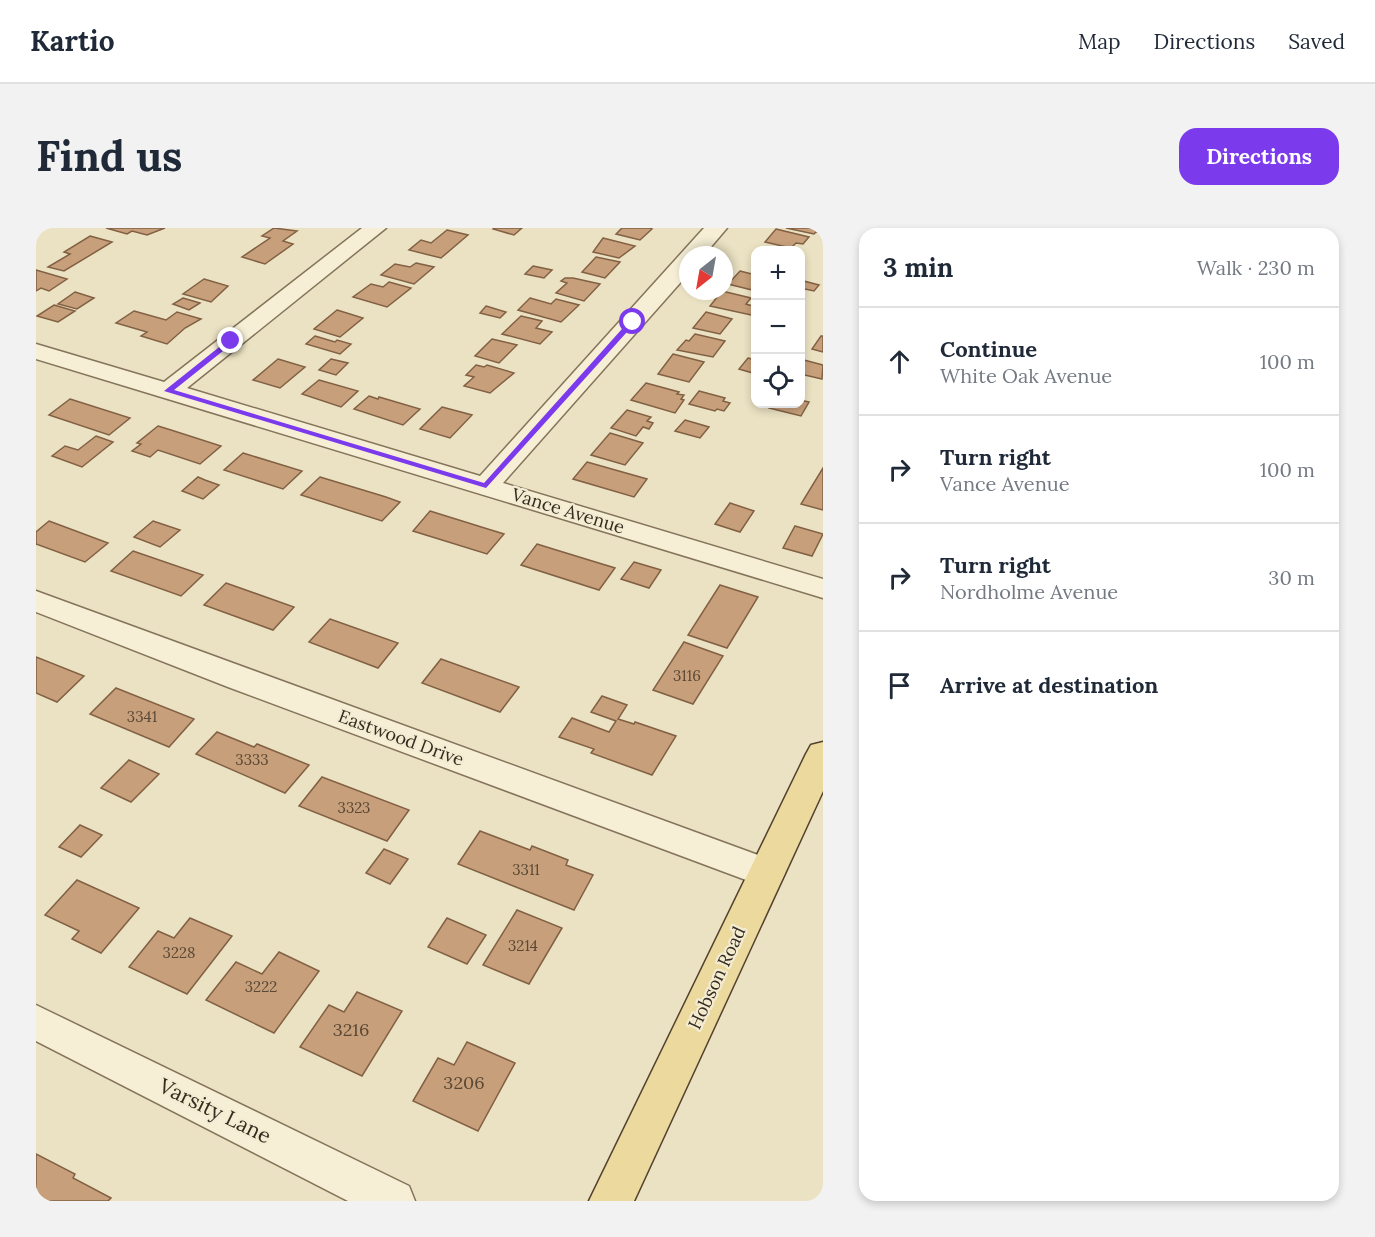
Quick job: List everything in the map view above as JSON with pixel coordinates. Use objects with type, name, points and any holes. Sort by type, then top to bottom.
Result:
[{"type":"main road","name":"Hobson Road","points":[[611,1201],[823,754]]},
{"type":"street","points":[[168,391],[375,228]]},
{"type":"street","points":[[700,246],[716,228]]},
{"type":"street","points":[[486,486],[679,270]]},
{"type":"street","name":"Vance Avenue","points":[[36,351],[823,589]]},
{"type":"street","name":"Eastwood Drive","points":[[36,601],[231,676],[767,873]]},
{"type":"street","name":"Varsity Lane","points":[[36,1022],[393,1201]]},
{"type":"building","points":[[106,228],[165,228],[147,235],[132,231],[127,234]]},
{"type":"building","points":[[274,228],[297,231],[283,241],[293,244],[265,264],[242,257],[270,238],[262,236]]},
{"type":"building","points":[[494,228],[522,228],[514,235]]},
{"type":"building","points":[[622,228],[652,229],[640,240],[616,234]]},
{"type":"building","points":[[786,228],[823,228],[823,233],[814,234]]},
{"type":"building","points":[[776,229],[809,237],[803,244],[796,243],[793,246],[765,242]]},
{"type":"building","points":[[447,230],[468,235],[441,258],[409,250],[421,240],[431,243]]},
{"type":"building","points":[[90,236],[112,242],[64,271],[48,267],[70,254],[64,252]]},
{"type":"building","points":[[603,238],[635,246],[619,258],[593,252]]},
{"type":"building","points":[[596,257],[620,262],[605,278],[582,272]]},
{"type":"building","points":[[416,263],[434,267],[414,284],[381,275],[395,264],[410,267]]},
{"type":"building","points":[[533,266],[552,270],[544,278],[525,274]]},
{"type":"building","points":[[36,270],[67,279],[49,291],[41,288],[36,291]]},
{"type":"building","points":[[740,271],[751,274],[751,290],[733,285],[733,279]]},
{"type":"building","points":[[565,278],[600,284],[584,301],[556,293],[567,283],[561,281]]},
{"type":"building","points":[[204,279],[228,286],[211,302],[183,294]]},
{"type":"building","points":[[805,281],[819,285],[814,291],[805,289]]},
{"type":"building","points":[[389,282],[411,288],[387,307],[353,297],[371,284],[383,287]]},
{"type":"building","points":[[75,292],[94,298],[77,309],[58,304]]},
{"type":"building","points":[[733,294],[751,298],[746,304],[751,306],[751,315],[710,306],[715,300],[733,300]]},
{"type":"building","points":[[183,298],[200,303],[189,310],[173,304]]},
{"type":"building","points":[[530,298],[551,304],[556,299],[579,305],[561,322],[518,310]]},
{"type":"building","points":[[54,305],[75,311],[58,322],[37,316]]},
{"type":"building","points":[[486,306],[506,312],[500,318],[480,313]]},
{"type":"building","points":[[337,310],[363,318],[340,337],[314,329]]},
{"type":"building","points":[[134,311],[166,320],[177,312],[201,319],[185,328],[167,344],[141,336],[147,332],[116,323]]},
{"type":"building","points":[[706,312],[732,319],[720,334],[693,328]]},
{"type":"building","points":[[521,316],[542,321],[536,328],[552,332],[540,344],[502,334]]},
{"type":"building","points":[[695,334],[725,341],[713,357],[677,350]]},
{"type":"building","points":[[315,336],[351,344],[340,354],[306,344]]},
{"type":"building","points":[[823,336],[823,352],[812,349]]},
{"type":"building","points":[[492,339],[517,345],[499,363],[475,356]]},
{"type":"building","points":[[673,354],[704,362],[689,382],[658,374]]},
{"type":"building","points":[[748,358],[751,359],[751,373],[739,369]]},
{"type":"building","points":[[278,359],[305,367],[280,388],[253,380]]},
{"type":"building","points":[[331,359],[348,363],[336,375],[319,370]]},
{"type":"building","points":[[805,360],[823,365],[822,379],[805,375]]},
{"type":"building","points":[[476,365],[484,367],[487,365],[514,373],[490,393],[464,386],[474,377],[466,375]]},
{"type":"building","points":[[319,380],[358,391],[341,407],[302,394]]},
{"type":"building","points":[[646,383],[684,395],[681,399],[684,400],[675,413],[631,400]]},
{"type":"building","points":[[699,391],[725,398],[723,401],[730,403],[724,411],[689,404]]},
{"type":"building","points":[[369,396],[420,409],[403,425],[354,409]]},
{"type":"building","points":[[70,399],[130,418],[109,435],[49,415]]},
{"type":"building","points":[[805,401],[809,402],[801,416],[769,408],[805,408]]},
{"type":"building","points":[[442,407],[472,415],[450,438],[420,429]]},
{"type":"building","points":[[627,410],[651,417],[647,421],[653,423],[649,429],[643,427],[636,436],[611,428]]},
{"type":"building","points":[[685,420],[709,427],[700,438],[675,431]]},
{"type":"building","points":[[158,426],[221,446],[200,464],[158,450],[150,457],[132,451],[141,444],[137,443]]},
{"type":"building","points":[[610,433],[643,443],[625,465],[591,455]]},
{"type":"building","points":[[96,436],[113,442],[82,467],[52,456],[65,446],[78,450]]},
{"type":"building","points":[[243,453],[302,471],[283,489],[224,470]]},
{"type":"building","points":[[587,462],[647,479],[634,497],[573,479]]},
{"type":"building","points":[[823,468],[823,510],[801,504]]},
{"type":"building","points":[[198,477],[219,485],[203,499],[182,491]]},
{"type":"building","points":[[320,477],[400,502],[382,521],[301,495]]},
{"type":"building","points":[[730,503],[754,511],[740,532],[715,524]]},
{"type":"building","points":[[430,511],[504,534],[487,554],[413,531]]},
{"type":"building","points":[[49,521],[108,543],[85,562],[36,544],[36,532]]},
{"type":"building","points":[[153,521],[180,530],[160,547],[134,537]]},
{"type":"building","points":[[795,526],[823,534],[812,556],[783,548]]},
{"type":"building","points":[[537,544],[615,568],[599,590],[521,565]]},
{"type":"building","points":[[133,551],[203,575],[181,596],[111,571]]},
{"type":"building","points":[[634,562],[661,570],[649,588],[621,579]]},
{"type":"building","points":[[226,583],[294,607],[273,630],[204,605]]},
{"type":"building","points":[[720,585],[758,597],[727,648],[688,635]]},
{"type":"building","points":[[330,619],[398,643],[378,668],[309,642]]},
{"type":"building","points":[[684,642],[723,656],[693,704],[653,690]]},
{"type":"building","points":[[36,657],[84,676],[57,702],[36,693]]},
{"type":"building","points":[[441,659],[519,687],[500,712],[422,683]]},
{"type":"building","points":[[116,688],[194,719],[169,747],[90,714]]},
{"type":"building","points":[[602,696],[627,705],[618,719],[634,724],[635,722],[676,736],[652,775],[591,753],[594,749],[559,737],[572,718],[609,732],[616,721],[591,712]]},
{"type":"building","points":[[217,732],[254,747],[257,744],[309,765],[285,793],[196,754]]},
{"type":"building","points":[[129,760],[159,774],[131,802],[101,788]]},
{"type":"building","points":[[322,777],[409,810],[387,841],[299,806]]},
{"type":"building","points":[[80,825],[102,835],[81,857],[59,847]]},
{"type":"building","points":[[480,831],[530,850],[532,846],[568,860],[566,865],[593,875],[574,910],[458,864]]},
{"type":"building","points":[[384,849],[408,859],[390,884],[366,873]]},
{"type":"building","points":[[77,880],[139,908],[101,953],[72,939],[79,931],[45,915]]},
{"type":"building","points":[[517,910],[562,928],[529,984],[483,965]]},
{"type":"building","points":[[190,918],[232,936],[187,994],[129,967],[158,931],[174,938]]},
{"type":"building","points":[[447,918],[486,935],[467,964],[428,947]]},
{"type":"building","points":[[279,952],[319,971],[274,1033],[206,1000],[236,962],[262,974]]},
{"type":"building","points":[[357,992],[402,1011],[362,1076],[300,1047],[329,1005],[344,1012]]},
{"type":"building","points":[[467,1042],[515,1063],[478,1131],[413,1101],[438,1058],[454,1065]]},
{"type":"building","points":[[36,1154],[75,1174],[73,1178],[111,1198],[108,1201],[36,1201]]},
{"type":"route","points":[[231,341],[168,391],[486,486],[633,322]]}]
